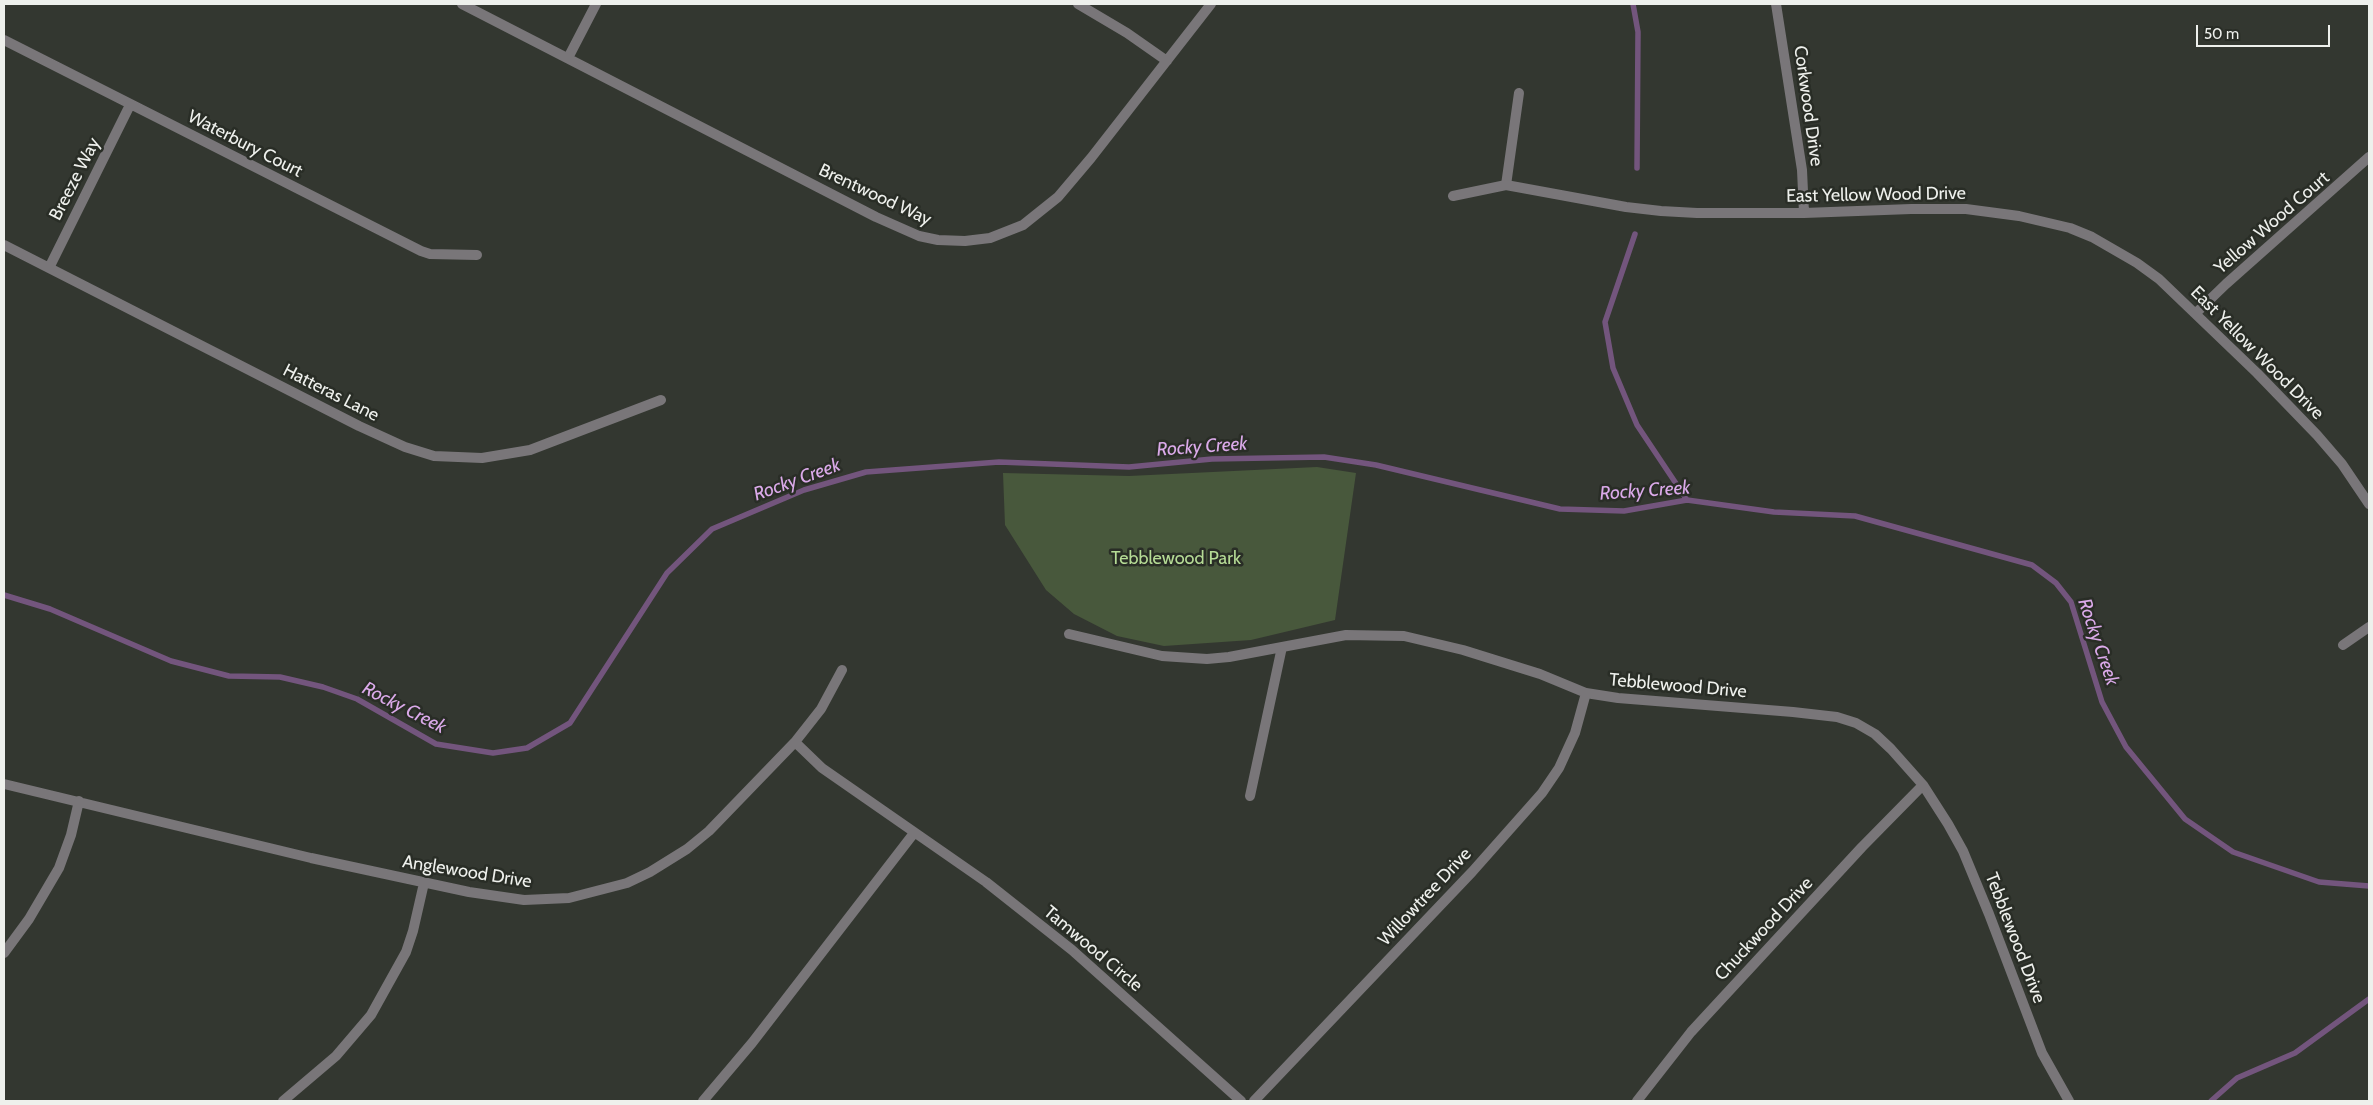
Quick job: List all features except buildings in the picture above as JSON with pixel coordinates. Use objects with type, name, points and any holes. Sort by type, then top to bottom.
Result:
[{"type":"street","name":"Brentwood Way","points":[[462,4],[876,217],[919,236],[938,240],[966,241],[1001,234],[1023,225],[1044,210],[1091,158],[1211,4]]},
{"type":"street","points":[[568,58],[596,4]]},
{"type":"street","points":[[1078,4],[1127,33],[1167,61]]},
{"type":"street","name":"Corkwood Drive","points":[[1776,4],[1802,170],[1804,213]]},
{"type":"street","name":"Waterbury Court","points":[[4,40],[421,251],[430,254],[477,255]]},
{"type":"street","points":[[1506,185],[1519,93]]},
{"type":"street","name":"Breeze Way","points":[[48,268],[130,105]]},
{"type":"street","name":"Yellow Wood Court","points":[[2196,313],[2369,157]]},
{"type":"street","name":"East Yellow Wood Drive","points":[[1453,196],[1506,185],[1626,207],[1661,211],[1804,213],[1911,208],[1966,209],[2019,216],[2055,224],[2092,238],[2137,263],[2159,279],[2196,313],[2317,435],[2342,464],[2369,504]]},
{"type":"street","name":"Hatteras Lane","points":[[4,245],[358,426],[405,447],[434,456],[482,458],[530,450],[662,400]]},
{"type":"street","points":[[2343,645],[2369,627]]},
{"type":"street","name":"Tebblewood Drive","points":[[1069,634],[1135,651],[1185,659],[1229,657],[1346,635],[1404,636],[1463,650],[1532,671],[1586,693],[1618,698],[1793,712],[1837,718],[1856,724],[1875,734],[1923,785],[1963,851],[2042,1053],[2068,1101]]},
{"type":"street","points":[[1250,796],[1282,647]]},
{"type":"street","name":"Anglewood Drive","points":[[4,784],[311,858],[424,883],[524,900],[568,898],[627,883],[669,862],[694,843],[757,783],[795,742],[821,709],[842,670]]},
{"type":"street","name":"Willowtree Drive","points":[[1254,1101],[1472,872],[1542,793],[1559,768],[1575,733],[1586,693]]},
{"type":"street","name":"Tamwood Circle","points":[[795,742],[822,768],[986,882],[1072,950],[1241,1101]]},
{"type":"street","name":"Chuckwood Drive","points":[[1637,1101],[1691,1032],[1862,847],[1923,785]]},
{"type":"street","points":[[4,953],[29,919],[59,868],[71,835],[78,801]]},
{"type":"street","points":[[703,1101],[752,1043],[914,833]]},
{"type":"street","points":[[283,1101],[336,1056],[370,1015],[406,952],[424,883]]},
{"type":"green space","name":"Tebblewood Park","points":[[1317,467],[1356,473],[1335,620],[1251,640],[1164,646],[1117,636],[1074,614],[1046,590],[1005,525],[1003,473],[1129,476]]},
{"type":"waterway","points":[[1633,4],[1638,32],[1637,168]]},
{"type":"waterway","points":[[1635,234],[1605,322],[1613,368],[1637,425],[1687,500]]},
{"type":"waterway","name":"Rocky Creek","points":[[4,595],[50,609],[171,661],[229,676],[280,677],[323,687],[357,699],[436,744],[493,753],[527,748],[570,723],[667,573],[712,529],[804,490],[866,472],[999,462],[1129,467],[1212,459],[1324,457],[1376,465],[1560,509],[1624,511],[1687,500],[1774,512],[1855,516],[2032,565],[2056,583],[2071,602],[2102,702],[2126,747],[2185,819],[2233,852],[2319,882],[2369,886]]},
{"type":"waterway","points":[[2211,1101],[2237,1078],[2295,1053],[2369,999]]}]
